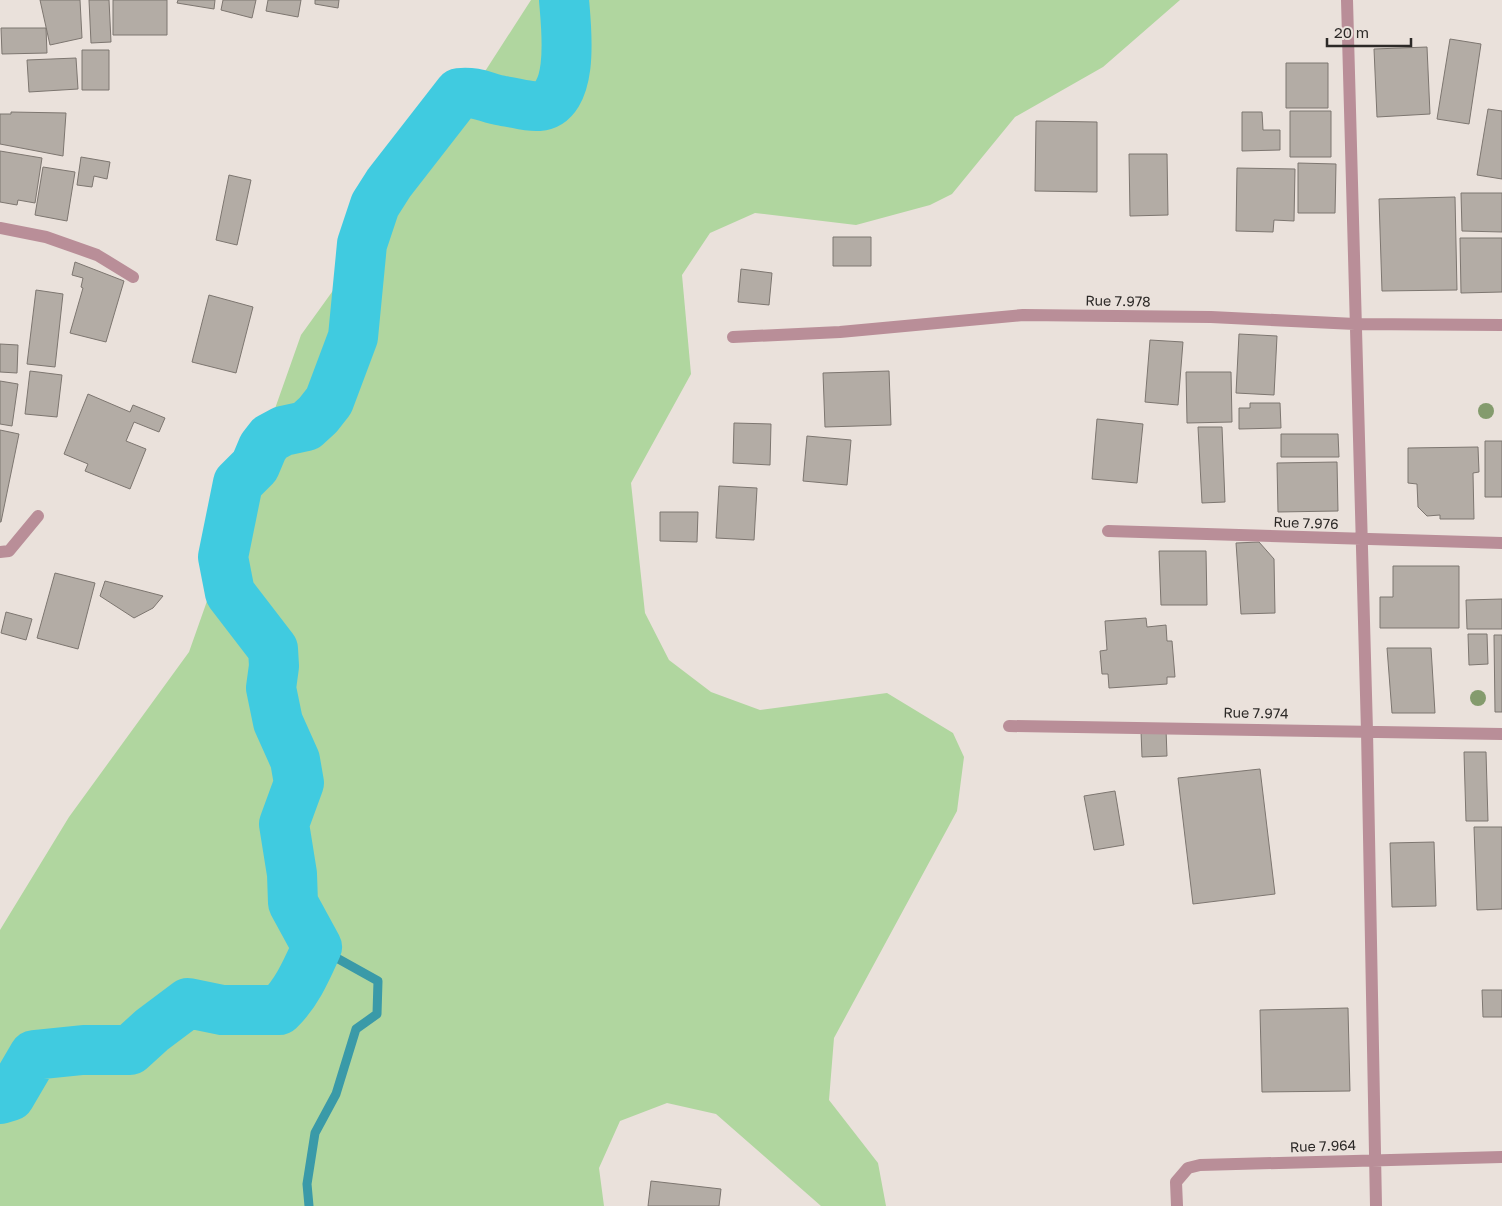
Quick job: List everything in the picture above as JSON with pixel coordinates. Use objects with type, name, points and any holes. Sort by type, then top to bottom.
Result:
[{"type":"street","points":[[1347,0],[1367,731],[1377,1159],[1376,1206]]},
{"type":"street","points":[[0,228],[46,237],[97,255],[133,276]]},
{"type":"street","name":"Rue 7.978","points":[[734,337],[840,332],[1024,315],[1211,317],[1355,324],[1502,325]]},
{"type":"street","points":[[0,552],[9,551],[38,516]]},
{"type":"street","name":"Rue 7.976","points":[[1108,531],[1502,543]]},
{"type":"street","name":"Rue 7.974","points":[[1009,726],[1502,734]]},
{"type":"street","name":"Rue 7.964","points":[[1177,1206],[1176,1182],[1188,1168],[1200,1165],[1502,1157]]},
{"type":"green space","points":[[531,0],[1180,0],[1103,67],[1015,117],[952,194],[930,205],[856,225],[755,213],[710,233],[682,275],[691,374],[631,483],[645,613],[669,660],[711,692],[760,710],[887,693],[953,733],[964,757],[957,811],[834,1038],[829,1100],[878,1163],[886,1206],[821,1206],[716,1114],[667,1103],[620,1121],[599,1168],[604,1206],[0,1206],[0,930],[69,817],[189,652],[301,335],[435,149]]},
{"type":"building","points":[[40,0],[80,0],[82,38],[50,45]]},
{"type":"building","points":[[89,0],[109,0],[111,42],[91,43]]},
{"type":"building","points":[[113,0],[167,0],[167,35],[113,35]]},
{"type":"building","points":[[178,0],[215,0],[214,9],[177,3]]},
{"type":"building","points":[[223,0],[256,0],[252,18],[221,10]]},
{"type":"building","points":[[268,0],[301,0],[298,17],[266,11]]},
{"type":"building","points":[[315,0],[339,0],[338,8],[315,4]]},
{"type":"building","points":[[1,28],[46,28],[47,53],[2,54]]},
{"type":"building","points":[[1450,39],[1481,44],[1469,124],[1437,119]]},
{"type":"building","points":[[1427,47],[1430,114],[1377,117],[1374,49]]},
{"type":"building","points":[[82,50],[109,50],[109,90],[82,90]]},
{"type":"building","points":[[76,58],[78,89],[29,92],[27,60]]},
{"type":"building","points":[[1286,63],[1328,63],[1328,108],[1286,108]]},
{"type":"building","points":[[1488,109],[1502,111],[1502,179],[1477,175]]},
{"type":"building","points":[[1290,111],[1331,111],[1331,157],[1290,157]]},
{"type":"building","points":[[11,112],[66,113],[63,156],[0,144],[0,114],[11,114]]},
{"type":"building","points":[[1242,112],[1262,112],[1263,130],[1280,130],[1280,150],[1242,151]]},
{"type":"building","points":[[1036,121],[1097,122],[1097,192],[1035,191]]},
{"type":"building","points":[[0,151],[42,158],[35,203],[18,200],[17,205],[0,202]]},
{"type":"building","points":[[1129,154],[1167,154],[1168,215],[1130,216]]},
{"type":"building","points":[[81,157],[110,162],[107,179],[94,176],[92,187],[77,185]]},
{"type":"building","points":[[1298,163],[1336,164],[1335,213],[1298,213]]},
{"type":"building","points":[[43,167],[75,172],[67,221],[35,215]]},
{"type":"building","points":[[1237,168],[1295,169],[1294,221],[1274,220],[1273,232],[1236,231]]},
{"type":"building","points":[[229,175],[251,180],[237,245],[216,240]]},
{"type":"building","points":[[1461,193],[1502,193],[1502,232],[1462,231]]},
{"type":"building","points":[[1455,197],[1457,290],[1382,291],[1379,199]]},
{"type":"building","points":[[833,237],[871,237],[871,266],[833,266]]},
{"type":"building","points":[[1460,238],[1502,238],[1502,292],[1461,293]]},
{"type":"building","points":[[75,262],[124,281],[106,342],[70,333],[83,288],[81,287],[83,278],[72,275]]},
{"type":"building","points":[[741,269],[772,273],[769,305],[738,302]]},
{"type":"building","points":[[36,290],[63,294],[55,367],[27,364]]},
{"type":"building","points":[[209,295],[253,307],[236,373],[192,362]]},
{"type":"building","points":[[1239,334],[1277,336],[1274,395],[1236,393]]},
{"type":"building","points":[[1150,340],[1183,342],[1178,405],[1145,402]]},
{"type":"building","points":[[0,344],[18,345],[17,373],[0,372]]},
{"type":"building","points":[[30,371],[62,375],[57,417],[25,414]]},
{"type":"building","points":[[889,371],[891,425],[825,427],[823,373]]},
{"type":"building","points":[[1186,372],[1231,372],[1232,422],[1187,423]]},
{"type":"building","points":[[0,381],[18,384],[12,426],[0,424]]},
{"type":"building","points":[[88,394],[130,412],[133,405],[165,418],[159,432],[134,422],[126,441],[146,449],[130,489],[85,471],[88,464],[64,454]]},
{"type":"building","points":[[1250,403],[1280,403],[1281,428],[1239,429],[1239,408],[1250,408]]},
{"type":"building","points":[[1097,419],[1143,424],[1137,483],[1092,479]]},
{"type":"building","points":[[734,423],[771,424],[770,465],[733,463]]},
{"type":"building","points":[[1198,427],[1222,427],[1225,502],[1202,503]]},
{"type":"building","points":[[0,430],[19,434],[1,522],[0,522]]},
{"type":"building","points":[[1281,434],[1338,434],[1339,457],[1281,457]]},
{"type":"building","points":[[807,436],[851,440],[847,485],[803,481]]},
{"type":"building","points":[[1485,441],[1502,441],[1502,497],[1485,497]]},
{"type":"building","points":[[1478,447],[1479,472],[1473,473],[1474,519],[1440,519],[1440,515],[1427,516],[1418,507],[1417,484],[1408,483],[1408,448]]},
{"type":"building","points":[[1337,462],[1338,511],[1278,512],[1277,463]]},
{"type":"building","points":[[719,486],[757,488],[754,540],[716,538]]},
{"type":"building","points":[[660,512],[698,512],[697,542],[660,541]]},
{"type":"building","points":[[1259,542],[1274,559],[1275,613],[1241,614],[1236,543]]},
{"type":"building","points":[[1159,551],[1206,551],[1207,605],[1161,605]]},
{"type":"building","points":[[1393,566],[1459,566],[1459,628],[1380,628],[1380,597],[1393,597]]},
{"type":"building","points":[[55,573],[95,583],[78,649],[37,638]]},
{"type":"building","points":[[105,581],[163,596],[153,608],[134,618],[100,596]]},
{"type":"building","points":[[1502,599],[1502,629],[1467,629],[1466,600]]},
{"type":"building","points":[[6,612],[32,619],[26,640],[1,633]]},
{"type":"building","points":[[1146,618],[1147,627],[1166,625],[1167,641],[1172,641],[1175,677],[1167,677],[1167,684],[1109,688],[1108,674],[1102,674],[1100,651],[1107,650],[1105,621]]},
{"type":"building","points":[[1468,634],[1487,634],[1488,664],[1469,665]]},
{"type":"building","points":[[1494,635],[1502,635],[1502,712],[1495,712]]},
{"type":"building","points":[[1387,648],[1431,648],[1435,713],[1392,713]]},
{"type":"building","points":[[1166,729],[1167,756],[1142,757],[1141,731]]},
{"type":"building","points":[[1464,752],[1486,752],[1488,821],[1466,821]]},
{"type":"building","points":[[1260,769],[1275,894],[1193,904],[1178,778]]},
{"type":"building","points":[[1115,791],[1124,845],[1094,850],[1084,796]]},
{"type":"building","points":[[1474,827],[1502,827],[1502,909],[1477,910]]},
{"type":"building","points":[[1434,842],[1436,906],[1392,907],[1390,843]]},
{"type":"building","points":[[1482,990],[1502,990],[1502,1017],[1483,1017]]},
{"type":"building","points":[[1348,1008],[1350,1091],[1262,1092],[1260,1010]]},
{"type":"building","points":[[651,1181],[721,1189],[719,1206],[648,1206]]},
{"type":"waterway","points":[[0,1099],[10,1096],[34,1055],[83,1050],[130,1050],[152,1030],[188,1003],[222,1010],[279,1010],[291,996],[305,972],[317,947],[293,903],[292,874],[284,824],[299,783],[295,760],[278,722],[271,688],[274,666],[273,649],[230,593],[223,557],[238,483],[255,466],[263,447],[270,438],[283,431],[306,426],[329,401],[353,337],[362,244],[375,205],[389,183],[459,93],[476,94],[503,101],[538,106],[550,102],[558,92],[566,61],[567,44],[564,0]]},
{"type":"waterway","points":[[309,1206],[307,1184],[315,1133],[336,1094],[356,1029],[377,1014],[378,981],[317,947]]}]
